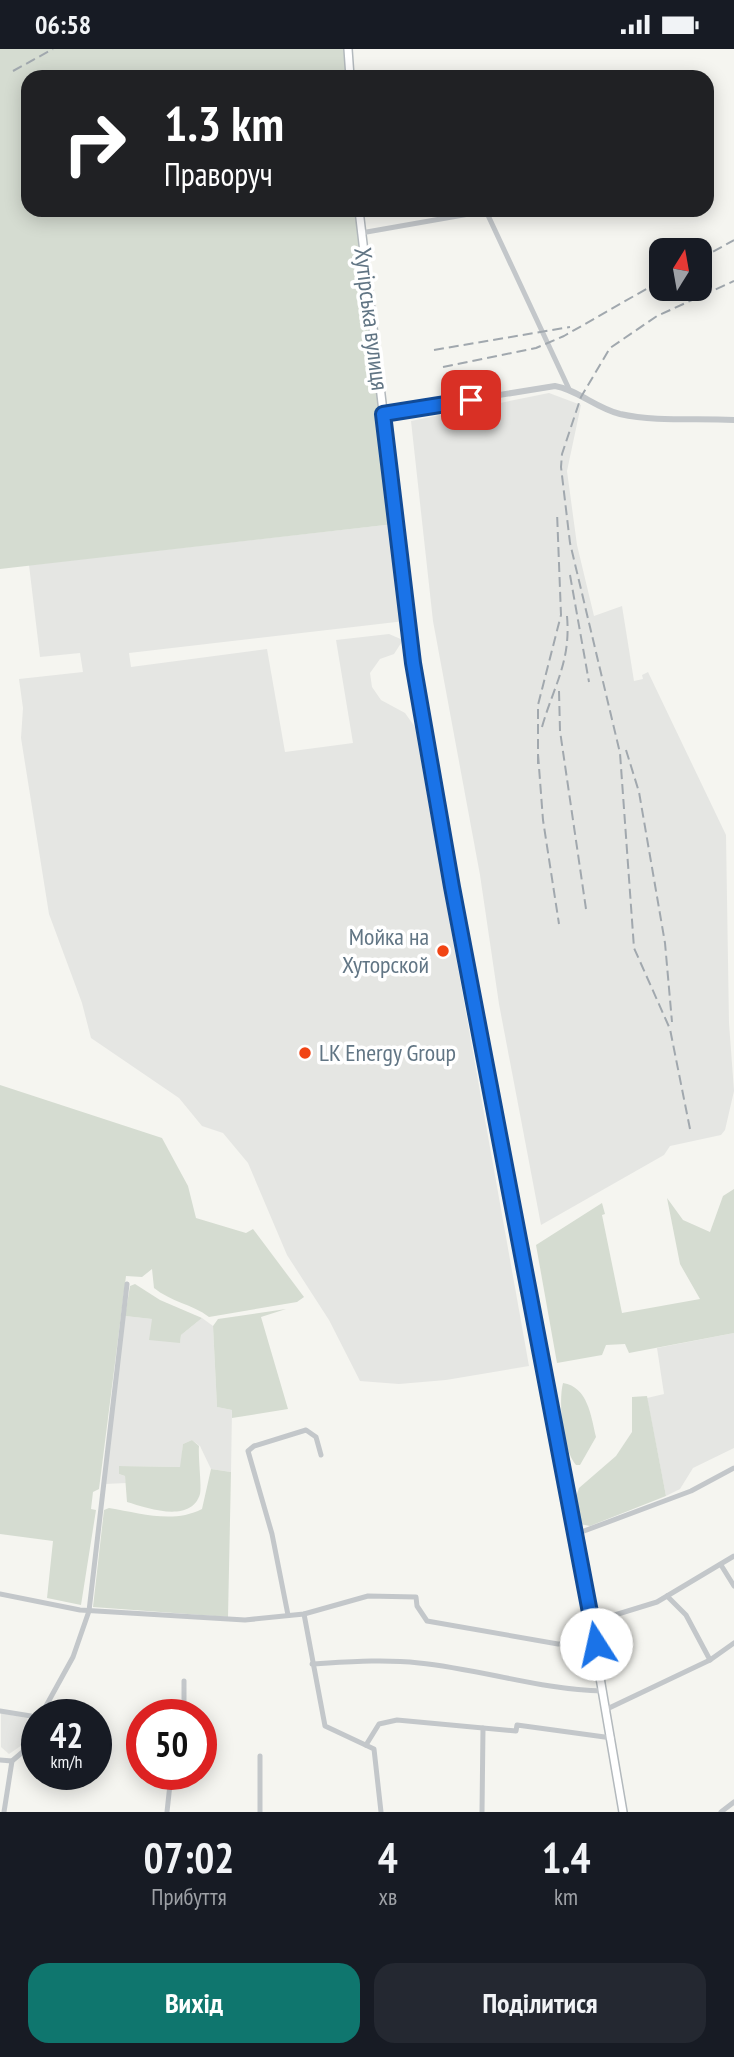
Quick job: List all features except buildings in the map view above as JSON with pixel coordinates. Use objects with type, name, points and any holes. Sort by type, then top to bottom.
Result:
[{"type":"main road","points":[[348,49],[350,70]]},
{"type":"main road","name":"Хутірська вулиця","points":[[359,217],[413,663],[452,887],[576,1534],[623,1812]]},
{"type":"street","points":[[360,233],[452,217]]},
{"type":"street","points":[[489,217],[569,389]]},
{"type":"street","points":[[383,414],[539,387],[569,389],[606,410],[621,414],[734,419]]},
{"type":"street","points":[[49,1699],[73,1657],[89,1611],[127,1284]]},
{"type":"street","points":[[288,1615],[272,1534],[248,1451],[254,1446],[306,1430],[316,1437],[321,1455]]},
{"type":"street","points":[[576,1534],[673,1499],[734,1468]]},
{"type":"street","points":[[592,1622],[612,1618],[667,1596],[734,1556]]},
{"type":"street","points":[[721,1565],[734,1586]]},
{"type":"street","points":[[0,1594],[89,1611],[245,1620],[304,1613],[368,1597],[416,1597],[417,1607],[426,1621],[558,1644],[596,1644]]},
{"type":"street","points":[[667,1596],[686,1615],[710,1660]]},
{"type":"street","points":[[304,1613],[325,1726],[374,1749],[381,1812]]},
{"type":"street","points":[[607,1709],[710,1660],[734,1643]]},
{"type":"street","points":[[312,1664],[389,1660],[421,1663],[569,1690],[604,1691]]},
{"type":"street","points":[[184,1681],[184,1699]]},
{"type":"street","points":[[0,1711],[21,1714]]},
{"type":"street","points":[[366,1745],[379,1724],[397,1720],[516,1731],[517,1725],[612,1738]]},
{"type":"street","points":[[482,1812],[484,1728]]},
{"type":"street","points":[[4,1812],[12,1761],[21,1753]]},
{"type":"street","points":[[260,1756],[260,1812]]},
{"type":"street","points":[[1,1758],[12,1761]]},
{"type":"street","points":[[167,1812],[169,1790]]},
{"type":"street","points":[[721,1812],[734,1802]]},
{"type":"shaded area","points":[[0,49],[346,49],[348,70],[21,70],[21,217],[358,217],[394,524],[0,569]]},
{"type":"shaded area","points":[[549,393],[581,405],[567,471],[577,545],[594,616],[622,606],[634,681],[643,679],[642,675],[648,672],[726,835],[729,1023],[734,1091],[725,1130],[721,1135],[670,1146],[664,1155],[541,1225],[499,1004],[480,875],[433,621],[411,421]]},
{"type":"shaded area","points":[[394,524],[405,621],[129,653],[131,667],[267,649],[285,752],[353,743],[336,640],[389,634],[403,640],[394,654],[380,659],[370,673],[372,687],[381,700],[405,713],[415,727],[529,1366],[446,1380],[399,1384],[360,1381],[329,1320],[287,1255],[248,1163],[223,1133],[202,1126],[179,1098],[91,1038],[82,1003],[49,914],[21,738],[23,708],[19,679],[83,672],[80,653],[40,657],[29,565]]},
{"type":"shaded area","points":[[0,1085],[162,1138],[188,1186],[196,1218],[246,1233],[253,1229],[304,1297],[297,1302],[209,1317],[154,1288],[152,1269],[142,1277],[126,1276],[99,1489],[93,1492],[91,1509],[96,1510],[81,1605],[47,1598],[53,1541],[0,1534]]},
{"type":"shaded area","points":[[734,1189],[734,1333],[629,1353],[625,1344],[606,1345],[602,1355],[557,1363],[536,1245],[602,1203],[605,1214],[602,1215],[622,1313],[700,1299],[680,1264],[667,1198],[683,1220],[710,1232],[723,1196]]},
{"type":"shaded area","points":[[135,1284],[160,1300],[202,1318],[181,1335],[180,1343],[149,1340],[152,1319],[125,1316],[130,1286]]},
{"type":"shaded area","points":[[286,1309],[261,1317],[288,1409],[232,1418],[232,1410],[217,1407],[213,1326],[218,1319]]},
{"type":"shaded area","points":[[125,1316],[152,1319],[180,1342],[181,1335],[202,1318],[213,1326],[217,1407],[232,1410],[231,1472],[211,1469],[200,1446],[192,1440],[183,1444],[181,1467],[119,1466],[119,1474],[125,1476],[126,1483],[105,1484]]},
{"type":"shaded area","points":[[734,1333],[734,1448],[693,1468],[680,1489],[666,1496],[647,1398],[664,1394],[657,1348]]},
{"type":"shaded area","points":[[563,1383],[578,1390],[583,1396],[596,1437],[580,1465],[576,1465],[572,1458],[565,1437],[561,1413]]},
{"type":"shaded area","points":[[647,1396],[666,1496],[590,1526],[580,1524],[575,1500],[579,1488],[616,1456],[632,1432],[632,1397]]},
{"type":"shaded area","points":[[192,1440],[199,1446],[200,1494],[195,1503],[188,1509],[168,1511],[127,1502],[125,1476],[119,1474],[119,1466],[180,1467],[183,1444]]},
{"type":"shaded area","points":[[211,1469],[231,1472],[228,1617],[93,1607],[104,1510],[109,1508],[168,1517],[202,1509]]},
{"type":"shaded area","points":[[1,1713],[21,1717],[21,1746],[9,1754],[1,1747]]},
{"type":"railway","points":[[13,71],[53,49]]},
{"type":"railway","points":[[712,252],[734,240]]},
{"type":"railway","points":[[690,1129],[670,1029],[634,948],[620,753],[570,543],[561,467],[562,454],[581,397],[610,348],[657,316],[734,281]]},
{"type":"railway","points":[[443,367],[536,348],[564,336],[649,287]]},
{"type":"railway","points":[[434,350],[570,327]]},
{"type":"railway","points":[[538,764],[538,705],[561,615],[557,512]]},
{"type":"railway","points":[[570,575],[589,682]]},
{"type":"railway","points":[[542,727],[564,660],[567,616]]},
{"type":"railway","points":[[559,691],[560,731],[586,909]]},
{"type":"railway","points":[[626,750],[639,792],[665,943],[672,1022]]},
{"type":"railway","points":[[538,754],[543,820],[559,924]]},
{"type":"place","name":"Мойка на Хуторской","points":[[443,951]]},
{"type":"place","name":"LK Energy Group","points":[[305,1053]]},
{"type":"route","points":[[471,400],[383,414],[413,663],[452,887],[596,1644]]}]
